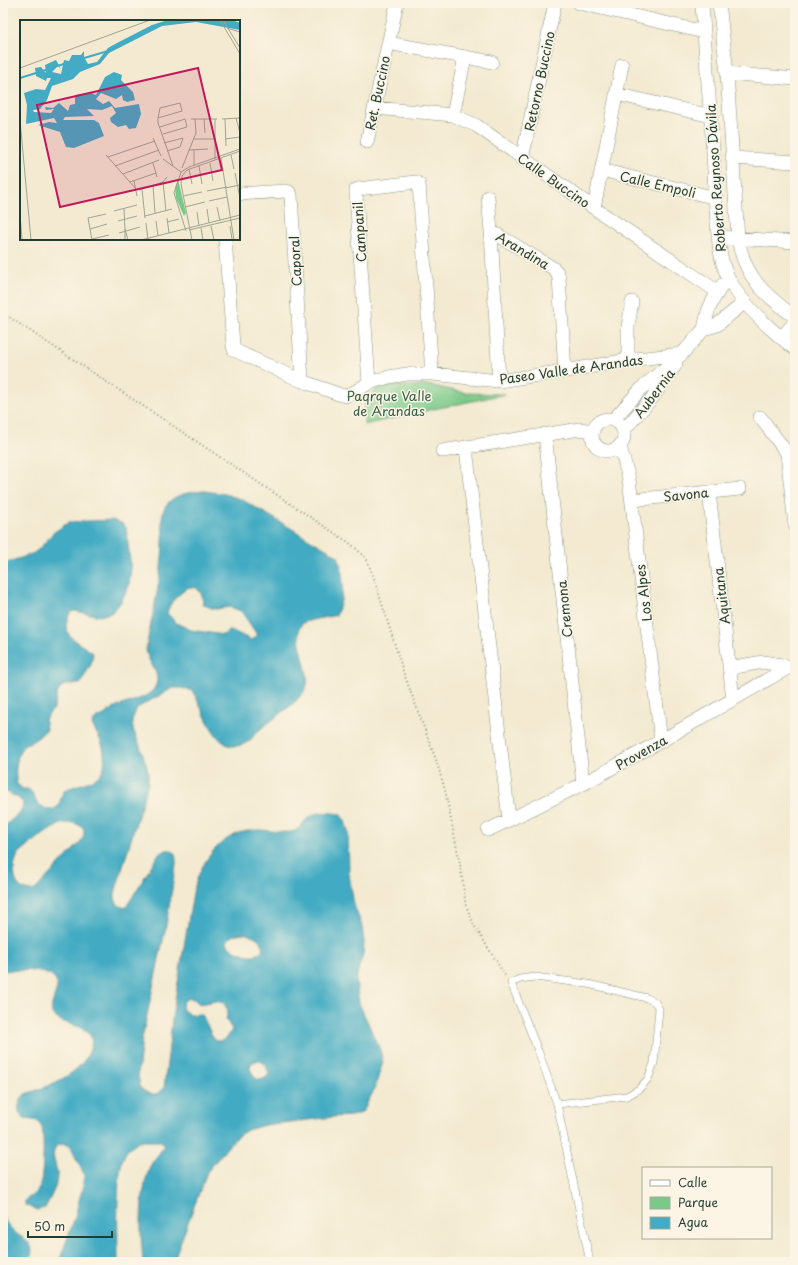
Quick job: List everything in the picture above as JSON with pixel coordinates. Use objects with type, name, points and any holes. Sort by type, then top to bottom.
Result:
[{"type":"street","name":"Ret. Buccino","points":[[367,142],[397,3]]},
{"type":"street","name":"Retorno Buccino","points":[[522,158],[555,3]]},
{"type":"street","points":[[579,3],[704,32]]},
{"type":"street","name":"Roberto Reynoso Dávila","points":[[702,3],[711,116],[718,237],[722,262],[727,276],[745,302],[795,349]]},
{"type":"street","name":"Roberto Reynoso Dávila","points":[[720,3],[727,73],[732,158],[744,239],[741,254],[750,274],[763,291],[795,317]]},
{"type":"street","name":"Ret. Buccino","points":[[388,43],[492,62]]},
{"type":"street","points":[[454,115],[465,57]]},
{"type":"street","points":[[594,208],[622,65]]},
{"type":"street","points":[[727,73],[795,79]]},
{"type":"street","points":[[616,94],[711,116]]},
{"type":"street","name":"Calle Buccino","points":[[375,108],[454,115],[477,126],[718,292]]},
{"type":"street","points":[[732,158],[795,162]]},
{"type":"street","name":"Calle Empoli","points":[[601,170],[716,198]]},
{"type":"street","name":"Campanil","points":[[369,384],[356,194],[356,190],[358,189],[416,182],[419,184],[432,374]]},
{"type":"street","name":"Caporal","points":[[240,194],[286,191],[291,195],[302,380]]},
{"type":"street","points":[[488,197],[491,231]]},
{"type":"street","name":"Arandina","points":[[491,231],[553,268],[557,272],[559,278],[565,371]]},
{"type":"street","name":"Arandina","points":[[491,231],[499,381]]},
{"type":"street","points":[[718,237],[795,242]]},
{"type":"street","name":"Paseo Valle de Arandas","points":[[225,240],[232,345],[234,350],[302,380],[341,395],[346,396],[369,384],[389,377],[432,374],[499,381],[628,360],[682,354]]},
{"type":"street","name":"Aubernia","points":[[614,419],[642,388],[682,354],[704,329],[708,311],[727,276]]},
{"type":"street","points":[[628,360],[628,327],[632,302]]},
{"type":"street","name":"Aubernia","points":[[704,329],[717,325],[745,302]]},
{"type":"street","points":[[782,338],[795,322]]},
{"type":"street","name":"Aubernia","points":[[624,430],[652,398],[668,377],[682,354]]},
{"type":"street","points":[[760,417],[791,454],[795,525]]},
{"type":"street","points":[[607,418],[614,419],[620,423],[624,430],[624,438],[620,446],[616,450],[609,452],[597,448],[591,437],[595,424],[600,420],[607,418]]},
{"type":"street","points":[[442,452],[580,429],[592,431]]},
{"type":"street","name":"Cremona","points":[[545,434],[583,784]]},
{"type":"street","name":"Los Alpes","points":[[620,446],[628,472],[632,500],[661,741]]},
{"type":"street","points":[[466,448],[509,820]]},
{"type":"street","name":"Savona","points":[[632,500],[740,489]]},
{"type":"street","name":"Aquitana","points":[[709,492],[733,699]]},
{"type":"street","points":[[730,668],[763,662],[793,667]]},
{"type":"street","name":"Provenza","points":[[488,830],[583,784],[733,699],[793,667]]},
{"type":"lane","points":[[557,1104],[627,1096],[639,1089],[648,1079],[654,1063],[659,1009],[655,1002],[647,998],[588,984],[535,977],[520,979],[511,983],[539,1053],[557,1104],[590,1262]]},
{"type":"path","points":[[3,313],[351,544],[366,558],[374,578],[403,671],[436,760],[445,790],[459,856],[466,906],[474,925],[511,983]]},
{"type":"green space","name":"Paqrque Valle de Arandas","points":[[428,385],[466,393],[506,394],[364,425],[365,400],[380,386]]},
{"type":"water","points":[[204,491],[225,494],[241,499],[338,556],[342,571],[343,586],[341,602],[336,615],[307,621],[301,625],[299,630],[300,644],[307,679],[307,685],[304,691],[299,698],[257,732],[246,743],[238,746],[232,746],[220,740],[211,727],[192,691],[182,688],[173,688],[137,708],[132,720],[133,729],[148,771],[148,783],[115,893],[115,899],[118,905],[125,908],[127,906],[160,853],[166,850],[171,850],[176,857],[166,926],[142,1039],[138,1074],[140,1088],[146,1092],[155,1094],[164,1088],[173,1012],[193,893],[196,881],[207,859],[223,841],[234,835],[245,831],[258,830],[282,832],[295,831],[312,815],[320,813],[340,814],[345,821],[348,831],[349,874],[354,905],[362,926],[364,943],[363,954],[356,981],[359,1003],[380,1050],[383,1062],[374,1090],[363,1111],[359,1114],[265,1125],[247,1130],[235,1138],[207,1172],[173,1262],[143,1262],[141,1214],[146,1178],[153,1161],[162,1149],[164,1143],[160,1141],[137,1142],[129,1148],[122,1162],[118,1189],[118,1262],[59,1262],[74,1220],[84,1182],[84,1174],[70,1146],[64,1144],[57,1145],[53,1156],[57,1171],[57,1179],[53,1192],[45,1208],[37,1210],[25,1205],[25,1200],[36,1192],[40,1186],[43,1165],[43,1136],[41,1125],[35,1120],[26,1119],[21,1116],[19,1106],[25,1094],[54,1083],[74,1071],[87,1056],[92,1040],[91,1036],[83,1028],[59,1020],[53,1014],[52,1006],[57,986],[55,980],[50,976],[43,973],[25,970],[3,971],[3,829],[21,811],[23,803],[18,798],[3,790],[3,563],[34,553],[53,533],[69,522],[112,520],[121,523],[126,527],[131,569],[129,586],[120,603],[111,613],[100,616],[75,611],[71,612],[66,626],[68,632],[75,641],[93,653],[91,664],[80,684],[65,685],[61,687],[57,694],[54,708],[45,719],[46,730],[31,742],[25,744],[18,758],[16,769],[17,784],[23,789],[28,789],[41,806],[52,810],[59,806],[61,796],[65,790],[91,781],[103,770],[103,747],[92,724],[94,720],[115,708],[147,695],[155,687],[157,677],[148,658],[146,649],[161,569],[163,542],[162,518],[164,508],[175,497]],"holes":[[[189,587],[197,588],[202,595],[203,604],[216,609],[230,607],[241,611],[256,633],[256,636],[251,640],[233,631],[229,631],[223,635],[191,630],[176,623],[167,613],[168,609],[178,595]],[[74,823],[84,829],[84,835],[81,842],[35,890],[28,891],[22,889],[18,885],[14,874],[14,867],[18,855],[45,833],[63,824]],[[244,933],[258,938],[262,943],[262,951],[258,954],[250,955],[241,953],[229,947],[227,942],[228,939],[237,934]],[[189,998],[194,999],[199,1004],[215,1001],[224,1003],[228,1011],[226,1020],[232,1029],[230,1034],[224,1039],[216,1041],[201,1014],[190,1015],[183,1010],[182,1005],[185,1000]],[[259,1060],[265,1064],[269,1073],[264,1079],[256,1079],[250,1069],[251,1063]]]},
{"type":"water","points":[[3,1217],[10,1228],[30,1245],[32,1250],[28,1262],[3,1262]]}]
